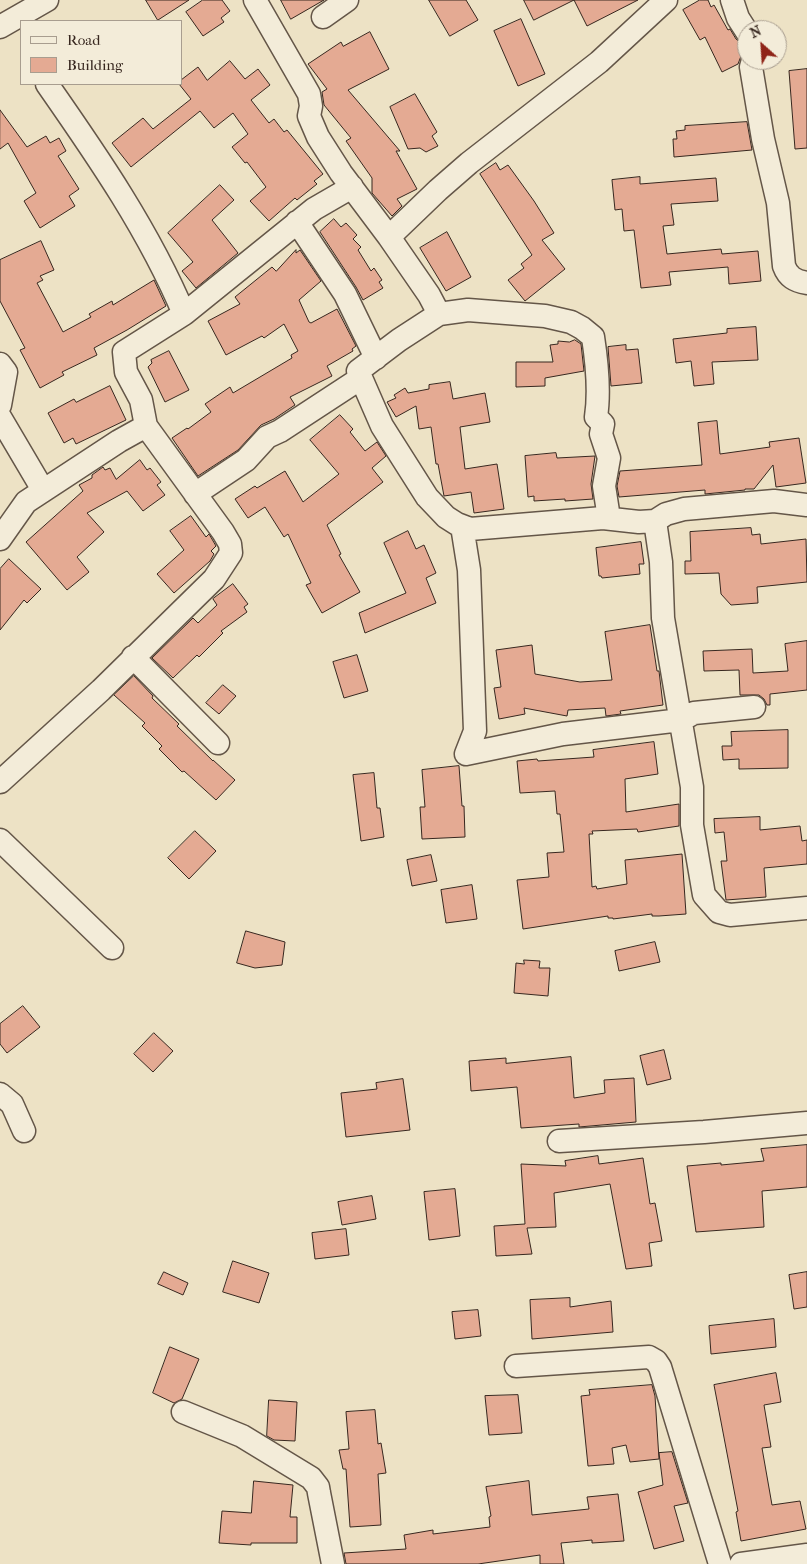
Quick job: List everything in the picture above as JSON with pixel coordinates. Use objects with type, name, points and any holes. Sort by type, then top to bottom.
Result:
[{"type":"street","points":[[255,0],[309,94],[311,106],[309,116],[318,137],[429,295],[439,314]]},
{"type":"street","points":[[323,17],[347,0]]},
{"type":"street","points":[[389,237],[444,184],[599,62],[666,0]]},
{"type":"street","points":[[732,0],[739,20]]},
{"type":"street","points":[[0,27],[36,3]]},
{"type":"street","points":[[752,70],[763,139],[778,203],[784,266],[791,278],[807,283]]},
{"type":"street","points":[[48,85],[118,187],[168,276],[184,314]]},
{"type":"street","points":[[0,782],[100,690],[214,579],[231,553],[230,544],[224,532],[146,426],[140,400],[126,372],[124,352],[184,314],[314,209],[352,187]]},
{"type":"street","points":[[298,222],[345,294],[376,358]]},
{"type":"street","points":[[609,518],[604,486],[609,458],[602,434],[603,424],[596,417],[598,372],[593,337],[582,328],[571,322],[545,316],[468,310],[439,314],[399,340],[358,372],[382,426],[427,497],[446,517],[462,526],[470,528],[609,518],[638,522],[655,521],[666,514],[684,509],[774,501],[807,505]]},
{"type":"street","points":[[0,364],[6,372],[0,405]]},
{"type":"street","points":[[195,494],[246,460],[267,437],[280,431],[361,378]]},
{"type":"street","points":[[0,417],[43,490]]},
{"type":"street","points":[[0,539],[26,502],[146,426]]},
{"type":"street","points":[[655,521],[661,562],[663,618],[692,787],[692,825],[704,895],[719,912],[730,915],[807,908]]},
{"type":"street","points":[[462,526],[469,570],[475,731],[466,754],[562,734],[681,720],[694,713],[754,707]]},
{"type":"street","points":[[133,657],[218,743]]},
{"type":"street","points":[[0,840],[112,948]]},
{"type":"street","points":[[0,1094],[12,1104],[24,1130]]},
{"type":"street","points":[[559,1141],[704,1132],[807,1123]]},
{"type":"street","points":[[516,1366],[649,1358],[656,1361],[660,1367],[720,1564]]},
{"type":"street","points":[[183,1412],[242,1436],[312,1478],[318,1487],[333,1564]]},
{"type":"street","points":[[741,1564],[807,1555]]},
{"type":"building","points":[[146,0],[189,0],[158,20]]},
{"type":"building","points":[[203,0],[222,0],[230,11],[221,18],[224,22],[203,36],[186,12]]},
{"type":"building","points":[[281,0],[324,0],[291,19]]},
{"type":"building","points":[[429,0],[466,0],[478,20],[450,36]]},
{"type":"building","points":[[524,0],[574,0],[534,20]]},
{"type":"building","points":[[574,0],[638,0],[587,26]]},
{"type":"building","points":[[700,0],[708,0],[711,7],[714,5],[728,30],[730,29],[737,40],[737,64],[722,72],[705,37],[700,40],[683,10]]},
{"type":"building","points":[[521,19],[545,74],[518,86],[494,31]]},
{"type":"building","points":[[370,32],[389,69],[348,90],[400,151],[396,151],[417,189],[397,199],[402,206],[392,216],[372,193],[372,178],[346,141],[351,138],[324,105],[322,92],[327,89],[308,64],[341,42],[343,46]]},
{"type":"building","points":[[230,61],[245,79],[258,69],[270,85],[251,100],[269,123],[274,119],[284,132],[287,130],[323,174],[314,181],[317,184],[297,200],[295,198],[269,221],[250,201],[266,187],[247,162],[245,163],[232,147],[248,134],[233,113],[214,128],[200,111],[131,167],[112,143],[143,118],[153,129],[191,99],[180,85],[182,85],[182,79],[198,67],[207,80]]},
{"type":"building","points":[[807,69],[807,148],[795,149],[789,71]]},
{"type":"building","points":[[415,94],[437,132],[432,136],[438,146],[426,152],[420,148],[408,149],[390,107]]},
{"type":"building","points":[[0,110],[27,147],[46,136],[50,143],[59,138],[66,151],[58,156],[79,189],[69,196],[75,206],[40,228],[24,201],[36,193],[8,143],[0,149]]},
{"type":"building","points":[[747,122],[752,150],[674,157],[673,139],[677,139],[676,131],[685,130],[685,126]]},
{"type":"building","points":[[496,163],[500,170],[508,165],[534,201],[554,233],[542,240],[565,269],[525,301],[508,280],[524,268],[521,264],[532,255],[480,174]]},
{"type":"building","points":[[640,177],[640,184],[716,178],[718,201],[671,204],[674,225],[663,226],[667,254],[721,249],[722,254],[758,251],[761,281],[729,284],[728,267],[669,272],[671,285],[641,288],[634,230],[624,231],[622,209],[615,210],[612,180]]},
{"type":"building","points":[[220,185],[234,200],[212,220],[238,253],[196,288],[182,271],[193,262],[168,233]]},
{"type":"building","points":[[334,219],[341,227],[346,223],[357,235],[353,239],[361,247],[358,250],[371,271],[374,268],[382,280],[379,282],[383,288],[363,300],[320,232]]},
{"type":"building","points":[[447,232],[471,277],[446,291],[420,248]]},
{"type":"building","points":[[41,241],[54,270],[40,276],[43,280],[37,283],[63,332],[91,317],[89,314],[112,301],[113,305],[154,280],[166,306],[94,348],[97,355],[62,372],[64,375],[40,388],[20,350],[25,348],[0,301],[0,260]]},
{"type":"building","points":[[296,250],[296,253],[300,250],[321,281],[299,300],[309,322],[311,323],[337,309],[356,346],[352,349],[353,351],[327,366],[332,376],[290,397],[295,405],[261,425],[238,450],[198,476],[172,438],[211,412],[205,404],[230,387],[233,393],[292,358],[291,355],[298,351],[284,324],[264,338],[262,336],[226,355],[208,321],[240,304],[235,297],[272,267],[276,271]]},
{"type":"building","points":[[756,327],[758,360],[712,362],[714,384],[694,386],[691,361],[676,363],[673,339],[727,333],[727,329]]},
{"type":"building","points":[[575,340],[581,344],[584,371],[545,378],[545,386],[516,387],[516,362],[553,362],[550,345],[558,344],[558,341],[569,342]]},
{"type":"building","points":[[626,345],[626,350],[638,349],[642,383],[611,386],[608,347]]},
{"type":"building","points":[[169,351],[189,390],[165,402],[148,367],[152,363],[151,360]]},
{"type":"building","points":[[450,382],[453,399],[485,393],[490,422],[460,427],[465,469],[497,464],[504,509],[474,513],[471,492],[444,496],[438,464],[436,464],[431,427],[419,429],[416,406],[396,417],[387,402],[396,398],[394,395],[405,388],[408,393],[429,389],[429,385]]},
{"type":"building","points":[[110,386],[126,420],[76,444],[73,438],[64,443],[48,413],[74,399],[76,402]]},
{"type":"building","points":[[340,415],[353,429],[350,432],[365,451],[377,442],[386,456],[372,468],[383,482],[327,525],[341,554],[339,555],[360,592],[322,613],[306,585],[311,583],[288,534],[284,537],[265,507],[248,518],[235,499],[255,486],[257,488],[285,471],[303,502],[339,474],[310,440]]},
{"type":"building","points":[[717,421],[720,454],[770,447],[769,442],[799,438],[806,483],[776,487],[773,465],[754,489],[705,494],[705,490],[619,497],[617,486],[620,471],[702,465],[698,423]]},
{"type":"building","points":[[556,453],[557,458],[595,456],[591,484],[593,499],[534,501],[534,496],[528,497],[525,456]]},
{"type":"building","points":[[140,460],[147,470],[150,468],[161,482],[157,485],[165,495],[143,511],[127,491],[87,513],[104,532],[77,557],[89,572],[67,590],[26,542],[83,491],[79,485],[92,478],[92,475],[103,467],[105,470],[110,468],[116,479]]},
{"type":"building","points":[[191,516],[206,537],[209,534],[216,546],[211,551],[214,554],[210,561],[174,593],[157,574],[184,550],[170,531]]},
{"type":"building","points":[[751,528],[752,535],[760,534],[761,544],[806,539],[807,582],[757,587],[758,603],[731,605],[721,594],[719,573],[685,574],[685,561],[691,561],[690,532]]},
{"type":"building","points":[[408,531],[416,549],[424,545],[436,573],[426,578],[436,603],[365,633],[359,613],[406,593],[384,543]]},
{"type":"building","points":[[641,542],[644,564],[639,564],[640,574],[602,578],[599,576],[596,548]]},
{"type":"building","points":[[9,559],[41,589],[27,603],[24,600],[0,630],[0,569]]},
{"type":"building","points":[[233,584],[248,604],[244,607],[247,612],[221,631],[223,633],[199,657],[197,655],[173,678],[152,658],[193,618],[198,623],[217,605],[213,599]]},
{"type":"building","points":[[650,625],[657,671],[659,671],[663,705],[620,711],[621,714],[606,716],[605,708],[568,710],[567,716],[524,708],[525,714],[499,719],[494,688],[501,687],[496,650],[532,645],[535,674],[580,682],[612,680],[605,632]]},
{"type":"building","points":[[807,641],[807,690],[770,694],[770,705],[767,705],[759,695],[740,695],[739,670],[704,671],[703,651],[752,649],[753,673],[788,671],[785,644]]},
{"type":"building","points":[[357,655],[368,691],[344,698],[333,662]]},
{"type":"building","points":[[134,676],[153,696],[152,698],[179,724],[177,726],[235,780],[216,800],[184,771],[182,772],[159,749],[162,746],[142,726],[145,723],[114,695]]},
{"type":"building","points":[[223,685],[236,696],[219,714],[206,703]]},
{"type":"building","points":[[788,730],[788,768],[739,769],[739,759],[723,760],[722,746],[732,746],[731,732]]},
{"type":"building","points":[[654,742],[658,774],[625,779],[626,812],[679,804],[679,826],[638,832],[637,829],[592,831],[593,834],[589,834],[592,887],[596,886],[597,889],[627,884],[625,860],[682,854],[686,914],[652,916],[652,914],[613,919],[608,918],[608,916],[523,929],[517,880],[549,877],[547,853],[564,852],[560,814],[557,814],[555,791],[520,793],[517,761],[594,757],[593,750]]},
{"type":"building","points":[[459,766],[462,806],[464,806],[465,837],[422,839],[420,807],[425,807],[422,770]]},
{"type":"building","points":[[374,773],[377,808],[380,808],[384,837],[361,841],[353,775]]},
{"type":"building","points":[[760,817],[760,830],[800,826],[802,841],[807,840],[807,864],[764,868],[766,897],[726,900],[721,861],[727,861],[724,832],[715,833],[714,819]]},
{"type":"building","points":[[195,831],[216,851],[189,879],[168,858]]},
{"type":"building","points":[[431,855],[437,881],[412,886],[407,860]]},
{"type":"building","points":[[472,885],[477,919],[446,923],[441,890]]},
{"type":"building","points":[[246,931],[285,942],[282,965],[255,968],[237,963]]},
{"type":"building","points":[[655,942],[660,962],[619,971],[615,951]]},
{"type":"building","points":[[524,960],[540,961],[539,968],[550,968],[548,996],[514,993],[516,963],[524,964]]},
{"type":"building","points":[[23,1006],[40,1027],[7,1053],[0,1044],[0,1024]]},
{"type":"building","points":[[154,1033],[173,1051],[153,1072],[134,1054]]},
{"type":"building","points":[[664,1050],[671,1079],[647,1085],[640,1056]]},
{"type":"building","points":[[571,1057],[574,1098],[605,1093],[604,1080],[634,1078],[636,1122],[579,1127],[579,1124],[521,1128],[517,1087],[471,1091],[469,1061],[506,1058],[506,1063]]},
{"type":"building","points":[[403,1079],[410,1130],[346,1137],[341,1093],[377,1089],[376,1083]]},
{"type":"building","points":[[807,1145],[807,1187],[762,1191],[764,1227],[696,1232],[687,1166],[764,1161],[761,1149]]},
{"type":"building","points":[[598,1156],[599,1164],[643,1158],[650,1204],[655,1203],[662,1241],[649,1243],[652,1266],[626,1269],[610,1184],[554,1193],[556,1227],[527,1228],[532,1254],[496,1256],[494,1226],[525,1224],[521,1164],[566,1166],[565,1161]]},
{"type":"building","points":[[455,1189],[460,1236],[429,1240],[424,1192]]},
{"type":"building","points":[[372,1196],[376,1219],[342,1225],[338,1202]]},
{"type":"building","points":[[346,1229],[349,1255],[315,1259],[312,1233]]},
{"type":"building","points":[[233,1261],[269,1273],[259,1303],[223,1292]]},
{"type":"building","points":[[164,1272],[188,1283],[183,1295],[158,1284]]},
{"type":"building","points":[[807,1272],[807,1307],[794,1309],[789,1275]]},
{"type":"building","points":[[570,1298],[570,1307],[611,1301],[613,1332],[532,1339],[530,1300]]},
{"type":"building","points":[[478,1310],[481,1336],[455,1339],[452,1312]]},
{"type":"building","points":[[774,1319],[776,1347],[711,1354],[709,1326]]},
{"type":"building","points":[[170,1347],[199,1359],[182,1399],[174,1403],[153,1393]]},
{"type":"building","points":[[776,1373],[781,1402],[764,1405],[771,1447],[762,1448],[772,1505],[800,1501],[806,1529],[741,1541],[736,1512],[738,1511],[714,1385]]},
{"type":"building","points":[[652,1385],[655,1396],[659,1459],[630,1462],[626,1445],[612,1448],[614,1464],[588,1466],[581,1396],[590,1395],[589,1390]]},
{"type":"building","points":[[518,1395],[522,1433],[489,1435],[485,1396]]},
{"type":"building","points":[[269,1400],[297,1402],[295,1441],[274,1440],[267,1436]]},
{"type":"building","points":[[375,1410],[378,1444],[381,1443],[386,1473],[378,1474],[381,1525],[350,1527],[346,1469],[343,1469],[339,1450],[349,1449],[346,1412]]},
{"type":"building","points":[[672,1452],[688,1503],[674,1506],[684,1541],[654,1549],[638,1492],[663,1485],[659,1453]]},
{"type":"building","points":[[254,1481],[293,1485],[290,1517],[297,1517],[297,1543],[251,1543],[251,1545],[219,1543],[222,1511],[251,1513]]},
{"type":"building","points":[[529,1481],[532,1515],[589,1509],[587,1497],[618,1494],[624,1541],[592,1543],[592,1540],[561,1543],[564,1564],[540,1564],[540,1555],[478,1564],[346,1564],[344,1553],[406,1549],[404,1535],[433,1530],[433,1534],[490,1527],[489,1517],[491,1516],[486,1487]]}]
